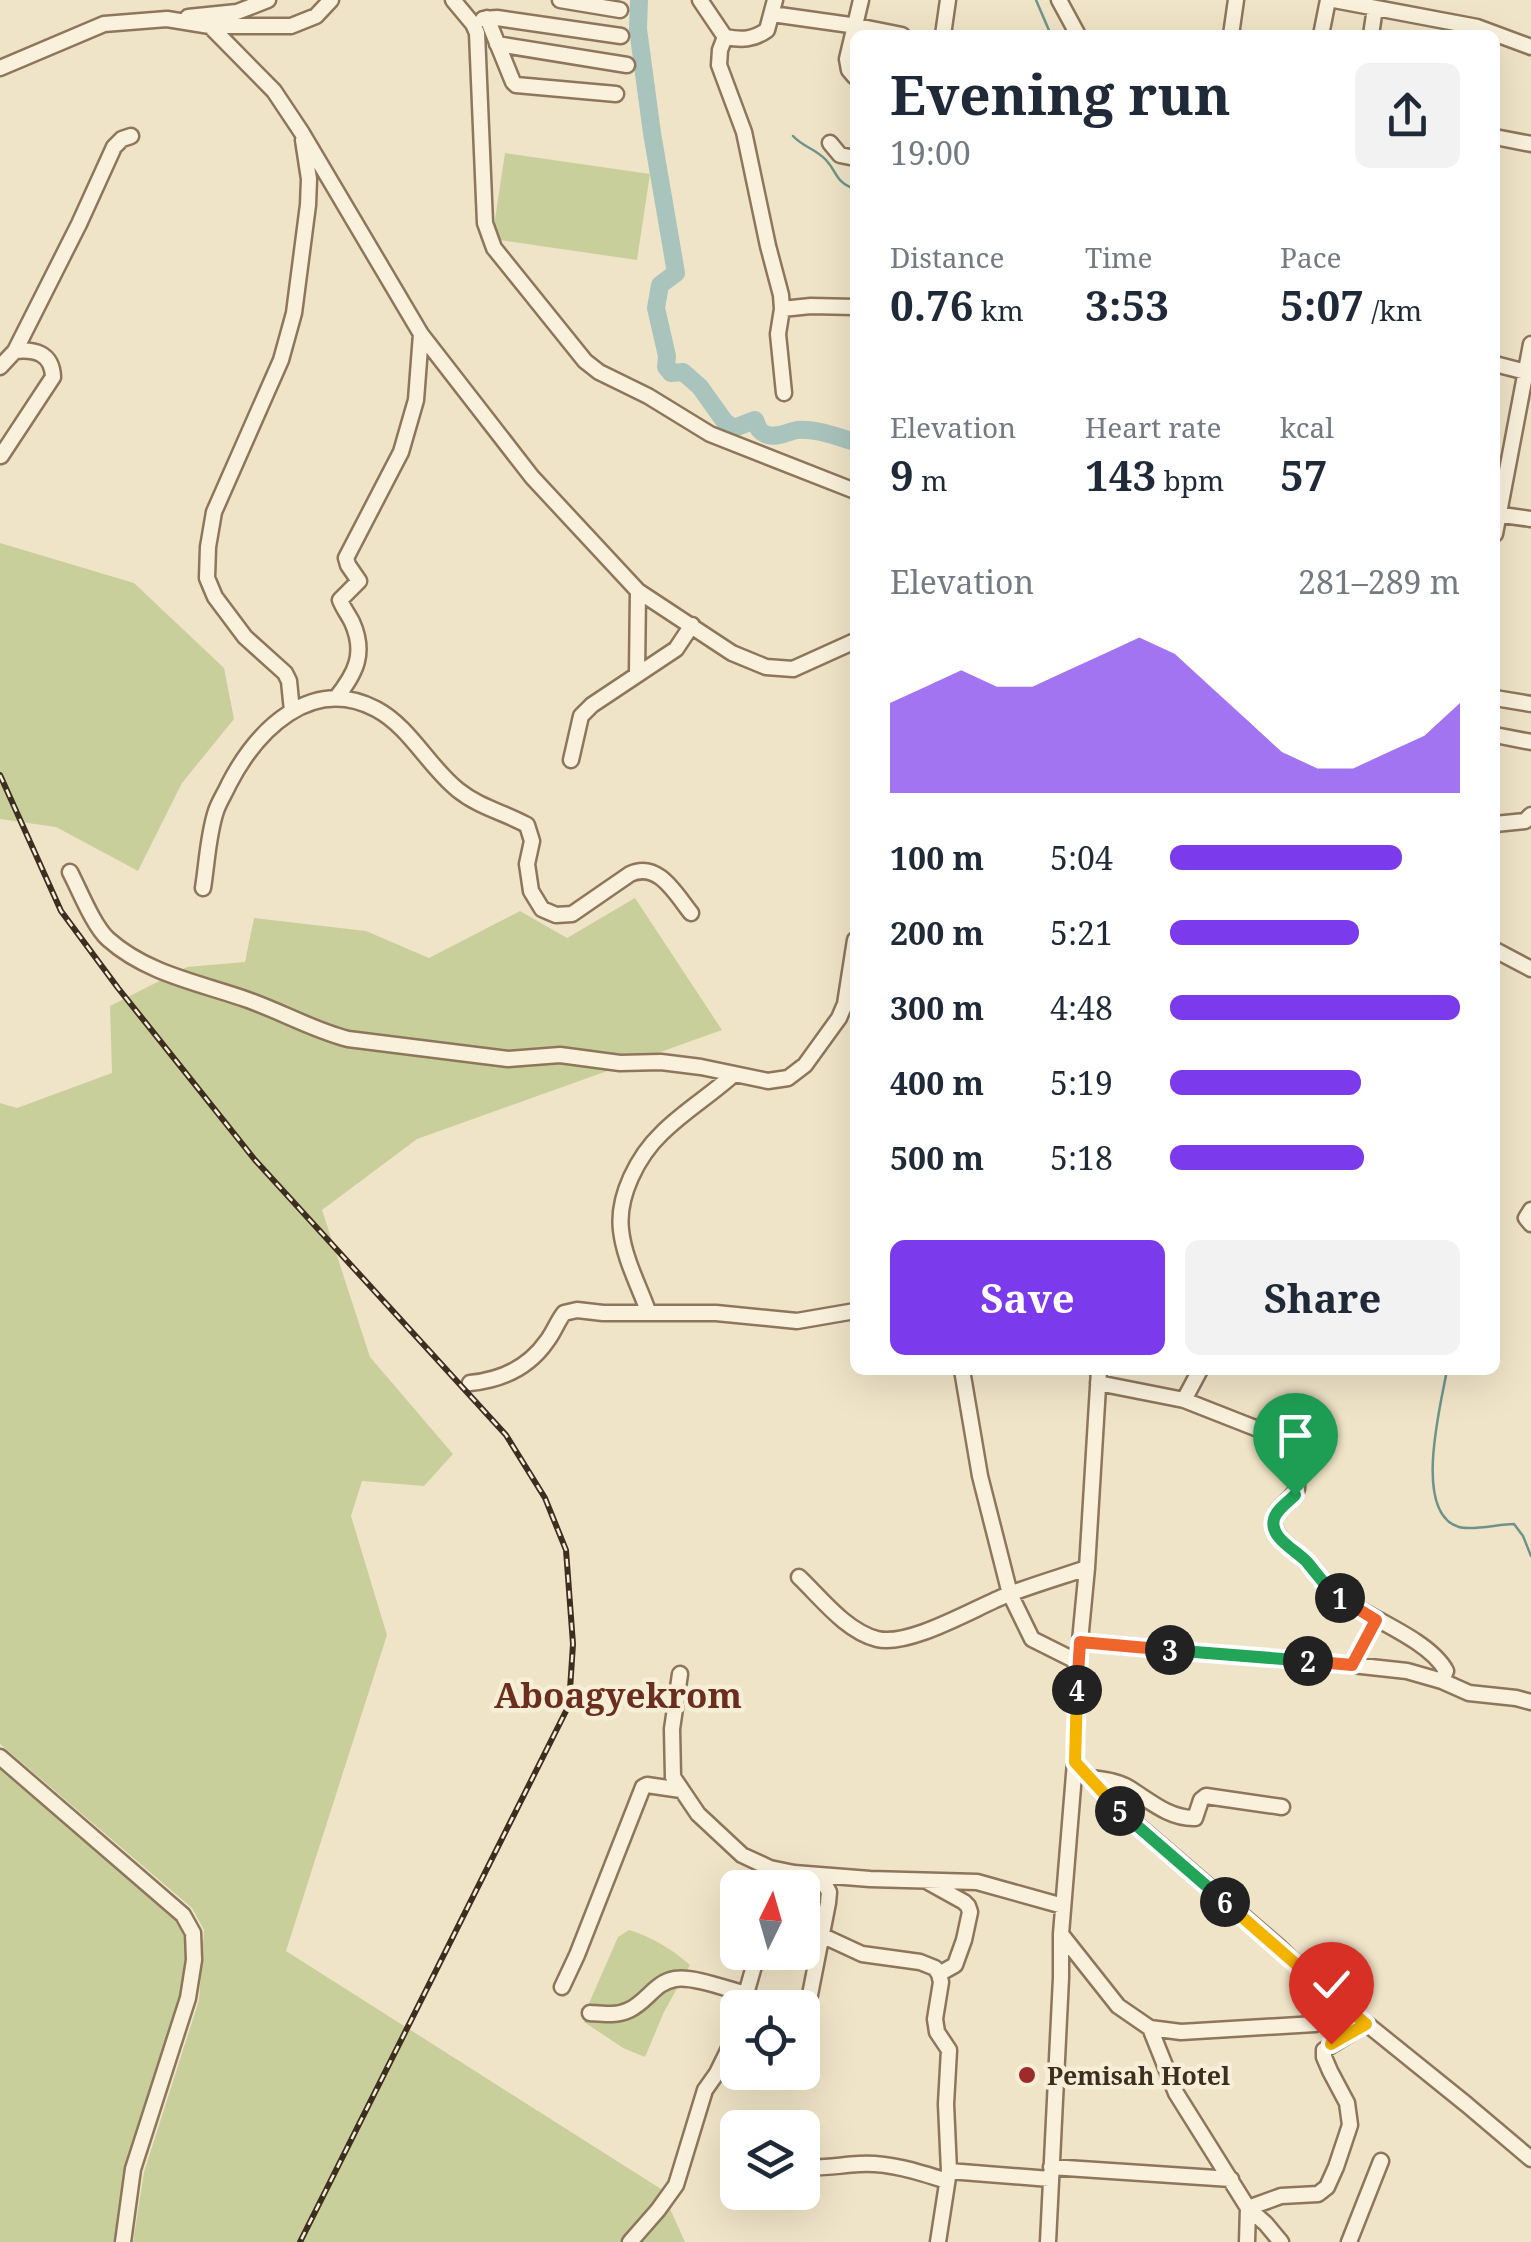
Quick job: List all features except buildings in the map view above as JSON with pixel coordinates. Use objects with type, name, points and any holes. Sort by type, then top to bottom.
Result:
[{"type":"street","points":[[0,68],[104,24],[237,12],[268,0]]},
{"type":"street","points":[[167,19],[210,26],[291,26],[316,16],[331,0]]},
{"type":"street","points":[[453,0],[480,21],[497,44],[516,85],[616,94]]},
{"type":"street","points":[[560,0],[620,10]]},
{"type":"street","points":[[700,0],[725,36],[740,40],[756,38],[767,30],[774,7],[877,30]]},
{"type":"street","points":[[856,30],[861,0]]},
{"type":"street","points":[[944,30],[948,0]]},
{"type":"street","points":[[1058,0],[1075,30]]},
{"type":"street","points":[[1232,30],[1236,0]]},
{"type":"street","points":[[1322,30],[1331,0],[1486,30]]},
{"type":"street","points":[[1372,30],[1375,8]]},
{"type":"street","points":[[480,21],[620,36]]},
{"type":"street","points":[[480,21],[484,223],[494,248],[585,361],[599,372],[710,434],[850,489]]},
{"type":"street","points":[[210,26],[274,91],[421,334],[532,476],[638,591],[732,653],[766,667],[794,668],[850,643]]},
{"type":"street","points":[[1500,35],[1531,46]]},
{"type":"street","points":[[725,36],[720,65],[744,132],[781,296],[778,334],[784,394]]},
{"type":"street","points":[[497,44],[627,65]]},
{"type":"street","points":[[292,711],[285,672],[245,637],[215,597],[208,578],[208,547],[214,512],[281,360],[294,313],[308,204],[309,179],[302,133]]},
{"type":"street","points":[[0,367],[15,352],[114,146],[132,136]]},
{"type":"street","points":[[1500,138],[1531,144]]},
{"type":"street","points":[[830,142],[840,155],[850,157]]},
{"type":"street","points":[[782,309],[850,307]]},
{"type":"street","points":[[336,698],[353,677],[358,660],[352,621],[340,605],[340,600],[359,581],[346,558],[402,452],[416,400],[421,334]]},
{"type":"street","points":[[1500,499],[1531,344]]},
{"type":"street","points":[[1,456],[52,376],[52,364],[44,354],[30,350],[15,352]]},
{"type":"street","points":[[1500,365],[1526,372]]},
{"type":"street","points":[[1500,514],[1531,519]]},
{"type":"street","points":[[637,673],[638,591]]},
{"type":"street","points":[[571,760],[581,716],[676,649],[692,625]]},
{"type":"street","points":[[203,888],[216,812],[241,761],[274,722],[322,699],[336,698],[378,710],[456,789],[486,808],[526,825],[532,841],[528,864],[531,891],[542,909],[572,914],[640,870],[661,877],[691,913]]},
{"type":"street","points":[[1500,699],[1531,704]]},
{"type":"street","points":[[1500,736],[1531,742]]},
{"type":"street","points":[[1500,824],[1525,821],[1531,815]]},
{"type":"street","points":[[70,872],[104,936],[135,960],[348,1039],[508,1059],[560,1056],[620,1063],[660,1062],[768,1081],[788,1078],[805,1064],[839,1018],[850,972]]},
{"type":"street","points":[[1500,953],[1531,969]]},
{"type":"street","points":[[648,1312],[621,1230],[626,1190],[659,1136],[734,1074]]},
{"type":"street","points":[[1531,1210],[1526,1218],[1531,1224]]},
{"type":"street","points":[[470,1383],[511,1374],[545,1346],[564,1313],[577,1310],[716,1313],[798,1321],[850,1312]]},
{"type":"street","points":[[963,1375],[980,1476],[1010,1594],[1032,1639],[1078,1662]]},
{"type":"street","points":[[1184,1400],[1197,1375]]},
{"type":"street","points":[[1048,2242],[1061,1934],[1098,1377],[1184,1400],[1268,1434],[1297,1433],[1295,1495],[1274,1517],[1278,1536],[1304,1558],[1334,1594],[1407,1636],[1439,1660],[1446,1671],[1442,1681]]},
{"type":"street","points":[[799,1578],[859,1631],[890,1640],[959,1619],[1010,1594],[1087,1568]]},
{"type":"street","points":[[1352,1665],[1376,1620]]},
{"type":"street","points":[[1080,1642],[1408,1671],[1469,1693],[1531,1702]]},
{"type":"street","points":[[680,1674],[672,1728],[673,1776],[698,1814],[742,1855],[774,1870]]},
{"type":"street","points":[[0,1757],[183,1915],[193,1933],[194,1960],[188,1998],[134,2169],[122,2242]]},
{"type":"street","points":[[1075,1762],[1169,1854],[1347,2008],[1531,2159]]},
{"type":"street","points":[[1089,1778],[1113,1782],[1147,1802],[1189,1818],[1195,1818],[1206,1796],[1282,1807]]},
{"type":"street","points":[[562,1987],[643,1787],[681,1790]]},
{"type":"street","points":[[820,1876],[977,1882],[1063,1906]]},
{"type":"street","points":[[810,1990],[829,1892],[820,1876]]},
{"type":"street","points":[[924,1879],[964,1902],[970,1912],[955,1965],[939,1974]]},
{"type":"street","points":[[1061,1934],[1118,2006],[1150,2028],[1181,2032],[1315,2024],[1347,2008]]},
{"type":"street","points":[[821,1935],[862,1954],[920,1962],[939,1974],[935,2019],[937,2032],[948,2050],[948,2176],[938,2242]]},
{"type":"street","points":[[590,2014],[628,2011],[656,1988],[677,1978],[720,1993]]},
{"type":"street","points":[[1248,2208],[1280,2196],[1318,2194],[1326,2188],[1336,2167],[1350,2125],[1347,2103],[1324,2057],[1315,2024]]},
{"type":"street","points":[[1324,2050],[1366,2024]]},
{"type":"street","points":[[1150,2028],[1176,2093],[1248,2208],[1281,2242]]},
{"type":"street","points":[[630,2242],[676,2185],[705,2090],[720,2067]]},
{"type":"street","points":[[1349,2242],[1380,2161]]},
{"type":"street","points":[[820,2169],[870,2164],[948,2176],[1051,2173],[1231,2180]]},
{"type":"street","points":[[1247,2242],[1248,2208]]},
{"type":"green space","points":[[505,153],[650,174],[637,260],[492,239]]},
{"type":"green space","points":[[0,543],[134,583],[224,668],[234,719],[182,783],[138,871],[56,827],[0,819]]},
{"type":"green space","points":[[635,898],[722,1030],[417,1139],[322,1210],[370,1357],[453,1454],[424,1486],[362,1481],[351,1516],[387,1635],[286,1951],[661,2189],[685,2242],[133,2242],[144,2172],[199,2000],[204,1930],[192,1908],[0,1744],[0,1103],[17,1108],[112,1073],[110,1006],[187,967],[245,962],[254,918],[366,931],[429,958],[520,911],[567,938]]},
{"type":"green space","points":[[0,1767],[178,1919],[187,1935],[182,1996],[127,2168],[116,2242],[0,2242]]},
{"type":"green space","points":[[629,1930],[661,1944],[690,1965],[645,2057],[623,2048],[584,2022],[583,2017],[618,1937]]},
{"type":"waterway","points":[[639,0],[638,29],[652,133],[676,273],[660,285],[656,308],[666,367],[671,373],[683,372],[700,387],[725,422],[734,428],[755,420],[760,430],[769,435],[804,430],[850,440]]},
{"type":"waterway","points":[[1036,0],[1049,30]]},
{"type":"waterway","points":[[793,136],[822,156],[850,186]]},
{"type":"waterway","points":[[1446,1375],[1433,1456],[1436,1501],[1445,1518],[1459,1527],[1514,1524],[1531,1556]]},
{"type":"railway","points":[[0,775],[61,911],[255,1160],[506,1435],[545,1498],[566,1550],[573,1644],[569,1705],[300,2242]]},
{"type":"place","name":"Pemisah Hotel","points":[[1027,2075]]},
{"type":"district","name":"Aboagyekrom","points":[[618,1694]]},
{"type":"route","points":[[1295,1495],[1274,1517],[1278,1536],[1304,1558],[1334,1594],[1376,1620],[1352,1665],[1080,1642],[1075,1762],[1121,1811],[1366,2024],[1331,2044]]}]
